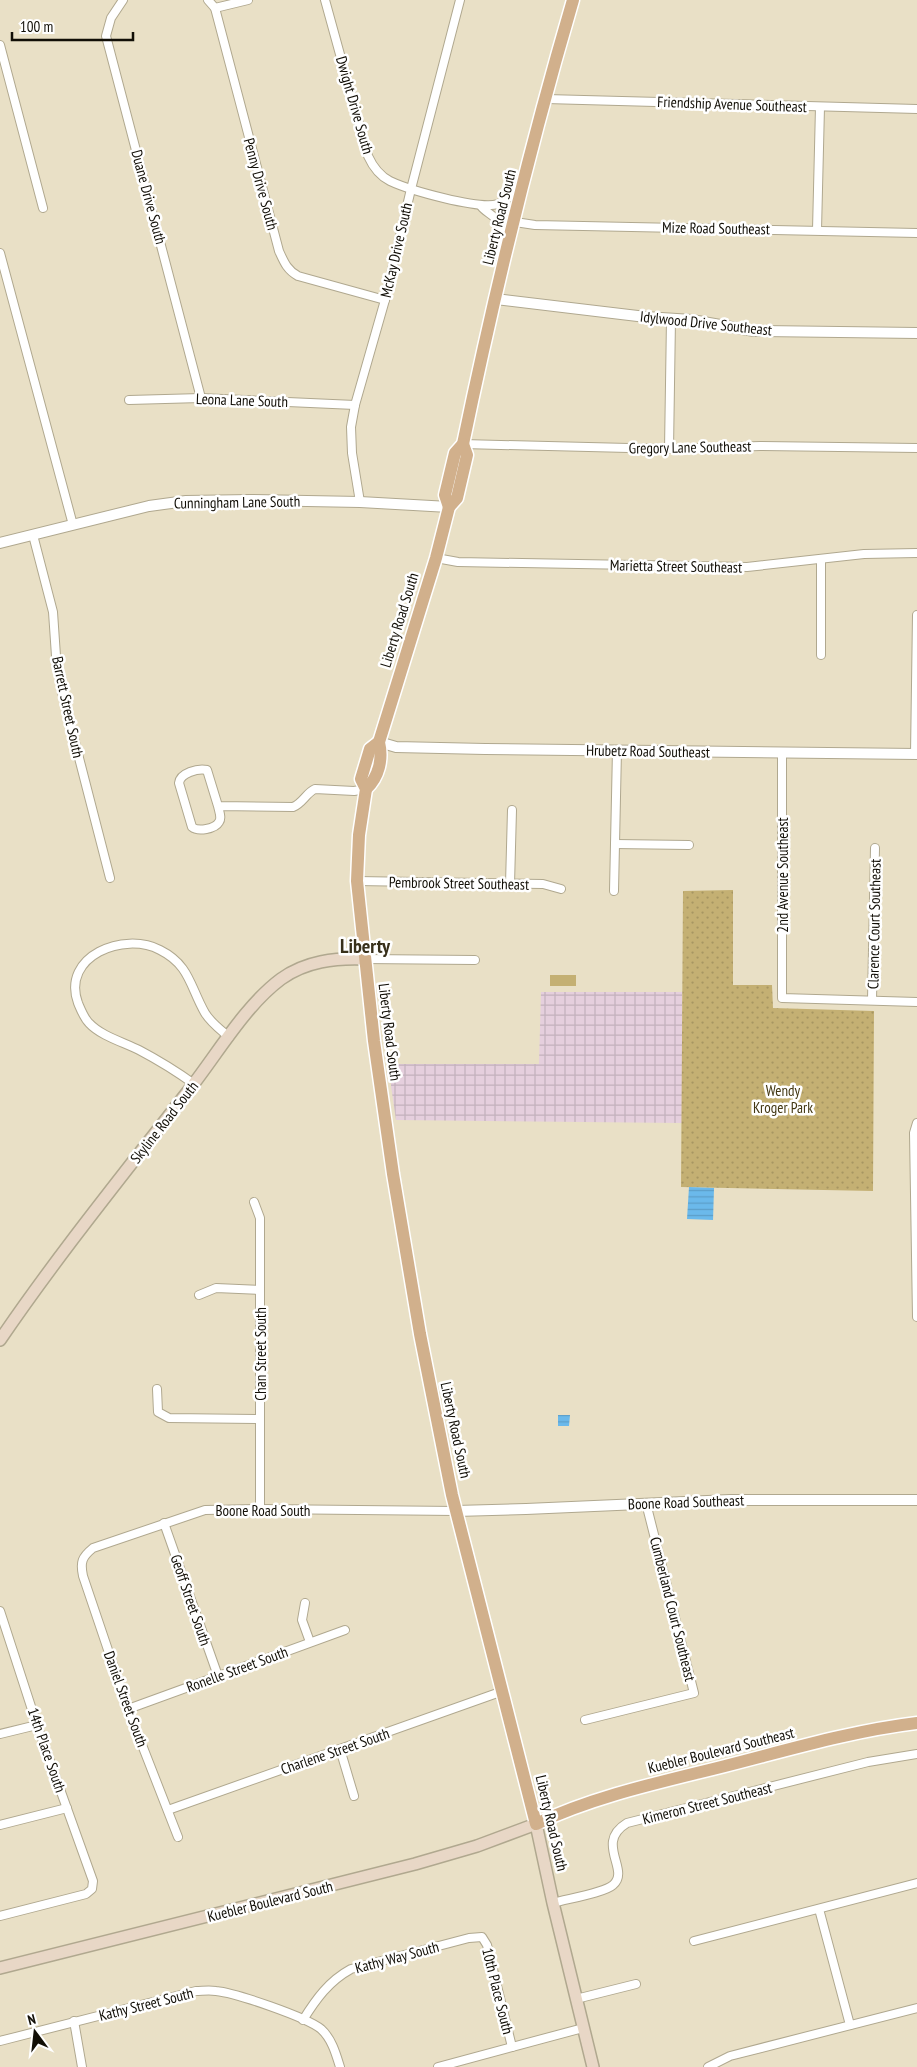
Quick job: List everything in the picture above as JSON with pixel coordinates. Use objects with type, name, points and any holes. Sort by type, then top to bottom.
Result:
[{"type":"main road","name":"Liberty Road South","points":[[573,0],[503,268],[463,444],[467,455],[457,498],[449,507],[436,558],[379,742],[382,754],[374,781],[366,789],[358,835],[356,881],[379,1078],[400,1220],[423,1351],[456,1510],[536,1824],[593,2067]]},
{"type":"main road","name":"Skyline Road South","points":[[0,1340],[229,1037],[268,990],[291,973],[318,962],[344,958],[364,959]]},
{"type":"main road","name":"Kuebler Boulevard Southeast","points":[[536,1824],[591,1802],[670,1780],[850,1734],[917,1723]]},
{"type":"main road","name":"Kuebler Boulevard South","points":[[0,1968],[415,1864],[477,1846],[536,1824]]},
{"type":"street","name":"Duane Drive South","points":[[124,0],[111,18],[106,36],[201,398]]},
{"type":"street","name":"Penny Drive South","points":[[208,0],[215,8],[279,251],[285,264],[290,271],[298,276],[385,300]]},
{"type":"street","points":[[215,8],[248,0]]},
{"type":"street","name":"Dwight Drive South","points":[[325,0],[371,162],[380,174],[390,181],[411,189],[481,206]]},
{"type":"street","name":"McKay Drive South","points":[[360,502],[352,453],[351,427],[355,405],[385,300],[411,189],[460,0]]},
{"type":"street","points":[[0,45],[43,208]]},
{"type":"street","name":"Friendship Avenue Southeast","points":[[546,99],[917,110]]},
{"type":"street","points":[[818,230],[820,107]]},
{"type":"street","points":[[503,268],[499,253],[499,224],[481,206],[497,204],[509,198],[525,179]]},
{"type":"street","name":"Mize Road Southeast","points":[[515,222],[544,225],[917,233]]},
{"type":"street","points":[[0,253],[73,525]]},
{"type":"street","name":"Idylwood Drive Southeast","points":[[496,299],[671,320],[699,321],[754,331],[917,333]]},
{"type":"street","points":[[669,449],[671,320]]},
{"type":"street","name":"Leona Lane South","points":[[129,400],[201,398],[355,405]]},
{"type":"street","name":"Gregory Lane Southeast","points":[[463,444],[669,449],[760,446],[917,448]]},
{"type":"street","name":"Cunningham Lane South","points":[[0,543],[149,506],[186,501],[360,502],[449,507]]},
{"type":"street","name":"Barrett Street South","points":[[33,535],[53,612],[56,656],[62,692],[110,878]]},
{"type":"street","name":"Marietta Street Southeast","points":[[436,558],[458,562],[747,567],[864,554],[917,553]]},
{"type":"street","points":[[821,559],[821,655]]},
{"type":"street","points":[[916,754],[917,614]]},
{"type":"street","name":"Hrubetz Road Southeast","points":[[379,742],[396,746],[916,754]]},
{"type":"street","points":[[614,891],[617,750]]},
{"type":"street","name":"2nd Avenue Southeast","points":[[782,752],[782,998],[872,1000]]},
{"type":"street","points":[[203,769],[207,770],[218,806],[221,819],[216,826],[199,831],[195,830],[192,827],[179,783],[182,775],[203,769]]},
{"type":"street","points":[[218,806],[293,807],[302,802],[315,789],[366,789]]},
{"type":"street","points":[[510,884],[512,810]]},
{"type":"street","points":[[615,844],[689,845]]},
{"type":"street","name":"Clarence Court Southeast","points":[[872,1000],[875,848]]},
{"type":"street","name":"Pembrook Street Southeast","points":[[356,881],[543,884],[561,889]]},
{"type":"street","points":[[194,1084],[160,1061],[99,1031],[88,1023],[74,992],[75,978],[78,970],[86,961],[111,946],[130,944],[160,949],[178,962],[190,979],[205,1013],[229,1037]]},
{"type":"street","points":[[364,959],[475,960]]},
{"type":"street","points":[[872,1000],[917,1002]]},
{"type":"street","points":[[917,1123],[914,1133],[917,1317]]},
{"type":"street","name":"Chan Street South","points":[[254,1202],[260,1218],[260,1509]]},
{"type":"street","points":[[199,1295],[216,1288],[260,1290]]},
{"type":"street","points":[[156,1389],[158,1412],[169,1418],[260,1419]]},
{"type":"street","name":"Boone Road Southeast","points":[[456,1510],[526,1510],[730,1500],[917,1500]]},
{"type":"street","name":"Cumberland Court Southeast","points":[[585,1720],[694,1693],[646,1503]]},
{"type":"street","name":"Boone Road South","points":[[81,1560],[93,1548],[205,1510],[456,1510]]},
{"type":"street","name":"Geoff Street South","points":[[164,1523],[218,1676]]},
{"type":"street","name":"Daniel Street South","points":[[81,1560],[83,1576],[128,1709],[178,1837]]},
{"type":"street","points":[[305,1603],[302,1620],[310,1642]]},
{"type":"street","name":"14th Place South","points":[[0,1610],[37,1725],[93,1881],[92,1889],[81,1895],[0,1916]]},
{"type":"street","name":"Ronelle Street South","points":[[128,1709],[345,1630]]},
{"type":"street","points":[[0,1641],[10,1638]]},
{"type":"street","name":"Charlene Street South","points":[[168,1810],[503,1691]]},
{"type":"street","points":[[0,1734],[37,1725]]},
{"type":"street","points":[[340,1749],[354,1796]]},
{"type":"street","name":"Kimeron Street Southeast","points":[[553,1903],[602,1890],[613,1885],[618,1877],[612,1842],[619,1828],[627,1823],[868,1762],[917,1754]]},
{"type":"street","points":[[0,1825],[67,1808]]},
{"type":"street","points":[[694,1940],[917,1883]]},
{"type":"street","points":[[819,1909],[850,2025]]},
{"type":"street","name":"Kathy Way South","points":[[303,2020],[318,1995],[338,1977],[351,1969],[469,1938],[482,1937]]},
{"type":"street","name":"10th Place South","points":[[482,1937],[487,1945],[512,2047]]},
{"type":"street","points":[[576,1999],[636,1984]]},
{"type":"street","name":"Kathy Street South","points":[[0,2041],[196,1991],[215,1990],[236,1995],[303,2020]]},
{"type":"street","points":[[708,2067],[730,2056],[917,2008]]},
{"type":"street","points":[[303,2020],[321,2030],[331,2041],[340,2067]]},
{"type":"street","points":[[74,2022],[82,2067]]},
{"type":"street","points":[[438,2067],[583,2028]]},
{"type":"shaded area","points":[[541,992],[682,992],[682,1123],[396,1120],[391,1086],[391,1064],[539,1064]]},
{"type":"green space","name":"Wendy Kroger Park","points":[[733,890],[733,985],[772,985],[773,1008],[874,1011],[873,1191],[681,1187],[683,891]]},
{"type":"green space","points":[[550,975],[576,975],[576,986],[550,986]]},
{"type":"water","points":[[689,1187],[714,1188],[713,1220],[687,1219]]},
{"type":"water","points":[[558,1415],[570,1415],[569,1426],[558,1426]]},
{"type":"district","name":"Liberty","points":[[365,946]]}]
